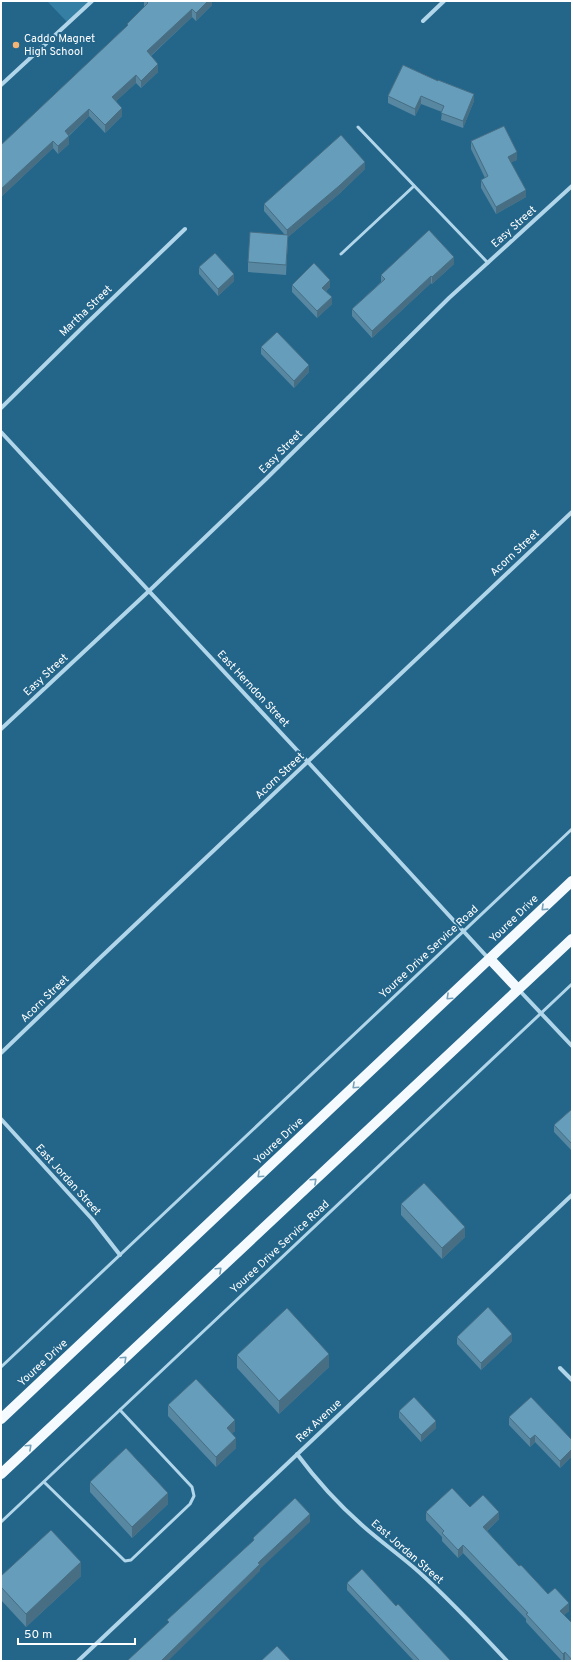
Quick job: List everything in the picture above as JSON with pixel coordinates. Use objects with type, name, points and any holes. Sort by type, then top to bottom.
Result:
[{"type":"main road","name":"Youree Drive","points":[[1,1419],[572,881]]},
{"type":"main road","points":[[1,1474],[572,939]]},
{"type":"main road","points":[[490,959],[518,989]]},
{"type":"street","points":[[1,85],[92,1]]},
{"type":"street","points":[[423,21],[444,1]]},
{"type":"street","name":"Easy Street","points":[[1,729],[150,591],[402,343],[572,186]]},
{"type":"street","name":"Martha Street","points":[[1,408],[185,229]]},
{"type":"street","name":"East Herndon Street","points":[[1,432],[490,959]]},
{"type":"street","name":"Acorn Street","points":[[1,1053],[572,512]]},
{"type":"street","points":[[518,989],[572,1046]]},
{"type":"street","name":"East Jordan Street","points":[[1,1119],[92,1219],[120,1255]]},
{"type":"street","name":"Rex Avenue","points":[[78,1661],[572,1194]]},
{"type":"street","points":[[560,1368],[572,1380]]},
{"type":"street","name":"East Jordan Street","points":[[297,1454],[317,1480],[341,1506],[420,1573],[477,1628],[507,1661]]},
{"type":"lane","points":[[358,127],[488,263]]},
{"type":"lane","points":[[341,254],[414,186]]},
{"type":"lane","name":"Youree Drive Service Road","points":[[1,1367],[572,829]]},
{"type":"lane","name":"Youree Drive Service Road","points":[[1,1522],[572,984]]},
{"type":"lane","points":[[44,1482],[125,1561],[131,1560],[190,1504],[194,1496],[192,1487],[120,1410]]},
{"type":"shaded area","points":[[47,1],[92,1],[68,23]]},
{"type":"building","points":[[146,1],[208,1],[196,13],[192,9],[147,51],[158,64],[141,81],[136,75],[112,97],[122,108],[105,125],[89,109],[65,131],[69,136],[58,146],[53,141],[1,189],[1,145],[128,25],[127,24],[148,3]]},
{"type":"building","points":[[403,65],[438,81],[474,94],[463,121],[441,113],[444,106],[421,96],[415,109],[388,96]]},
{"type":"building","points":[[504,126],[517,152],[508,157],[526,190],[496,207],[481,180],[488,176],[471,141]]},
{"type":"building","points":[[341,135],[365,162],[287,230],[264,204]]},
{"type":"building","points":[[429,230],[454,257],[432,277],[431,276],[372,331],[352,309],[385,279],[381,275]]},
{"type":"building","points":[[250,232],[288,235],[286,265],[248,262]]},
{"type":"building","points":[[215,253],[234,274],[218,289],[199,267]]},
{"type":"building","points":[[314,263],[330,280],[322,288],[332,297],[317,311],[292,285]]},
{"type":"building","points":[[277,332],[309,365],[294,381],[261,347]]},
{"type":"building","points":[[572,1109],[572,1144],[554,1125]]},
{"type":"building","points":[[424,1183],[465,1227],[442,1248],[401,1204]]},
{"type":"building","points":[[488,1307],[512,1334],[481,1363],[457,1337]]},
{"type":"building","points":[[287,1308],[329,1354],[279,1401],[237,1355]]},
{"type":"building","points":[[196,1379],[235,1420],[227,1428],[236,1438],[216,1457],[168,1405]]},
{"type":"building","points":[[414,1397],[436,1421],[421,1435],[399,1411]]},
{"type":"building","points":[[531,1397],[572,1440],[572,1449],[560,1461],[535,1435],[530,1439],[509,1417]]},
{"type":"building","points":[[126,1448],[168,1493],[132,1527],[90,1482]]},
{"type":"building","points":[[452,1488],[470,1507],[483,1495],[499,1512],[483,1527],[519,1566],[521,1565],[548,1594],[555,1588],[569,1603],[560,1611],[572,1623],[572,1660],[565,1652],[563,1654],[526,1614],[528,1613],[463,1545],[458,1550],[442,1533],[444,1531],[426,1512]]},
{"type":"building","points":[[295,1498],[310,1514],[258,1563],[260,1564],[161,1661],[127,1661],[169,1622],[167,1620],[254,1540],[253,1538]]},
{"type":"building","points":[[51,1530],[81,1562],[26,1614],[1,1587],[1,1576]]},
{"type":"building","points":[[362,1569],[396,1606],[398,1604],[451,1661],[420,1661],[347,1583]]},
{"type":"building","points":[[277,1646],[291,1661],[261,1661]]},
{"type":"place","name":"Caddo Magnet High School","points":[[16,45]]}]
